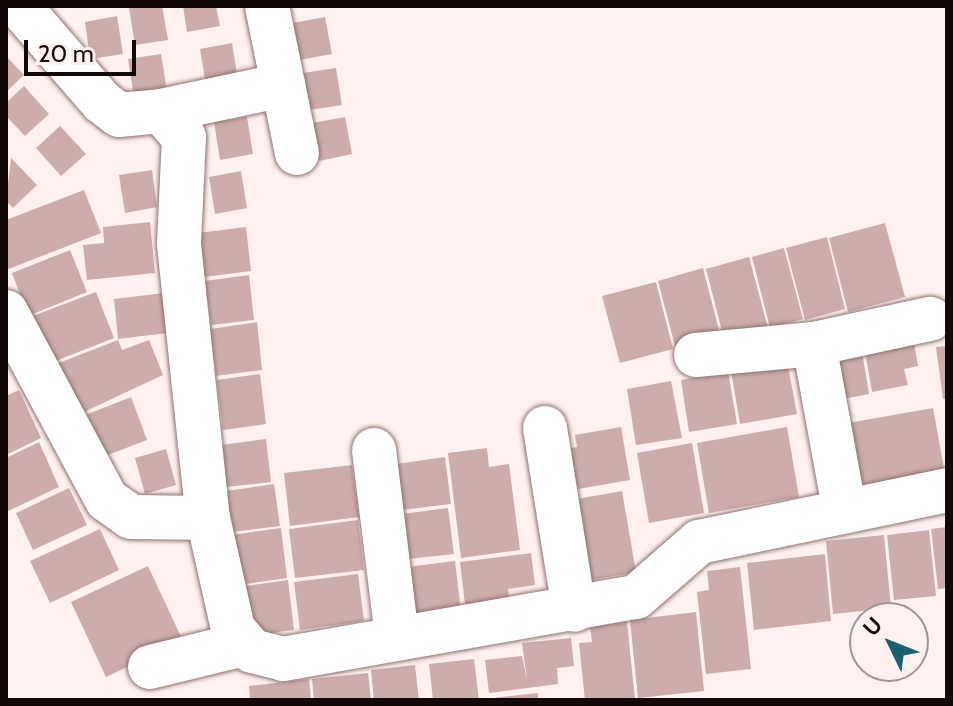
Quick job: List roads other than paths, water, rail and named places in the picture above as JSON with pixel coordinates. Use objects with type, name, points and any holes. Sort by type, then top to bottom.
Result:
[{"type":"street","points":[[19,6],[119,115],[161,111],[283,85]]},
{"type":"street","points":[[267,6],[297,153]]},
{"type":"street","points":[[161,111],[184,137],[179,244],[208,518],[240,645]]},
{"type":"street","points":[[6,312],[107,500],[131,517],[208,518]]},
{"type":"street","points":[[696,355],[814,344],[930,319]]},
{"type":"street","points":[[814,344],[844,508]]},
{"type":"street","points":[[545,428],[574,610]]},
{"type":"street","points":[[374,450],[397,638]]},
{"type":"street","points":[[150,667],[240,645],[283,659],[636,597],[699,542],[844,508],[947,490]]}]
